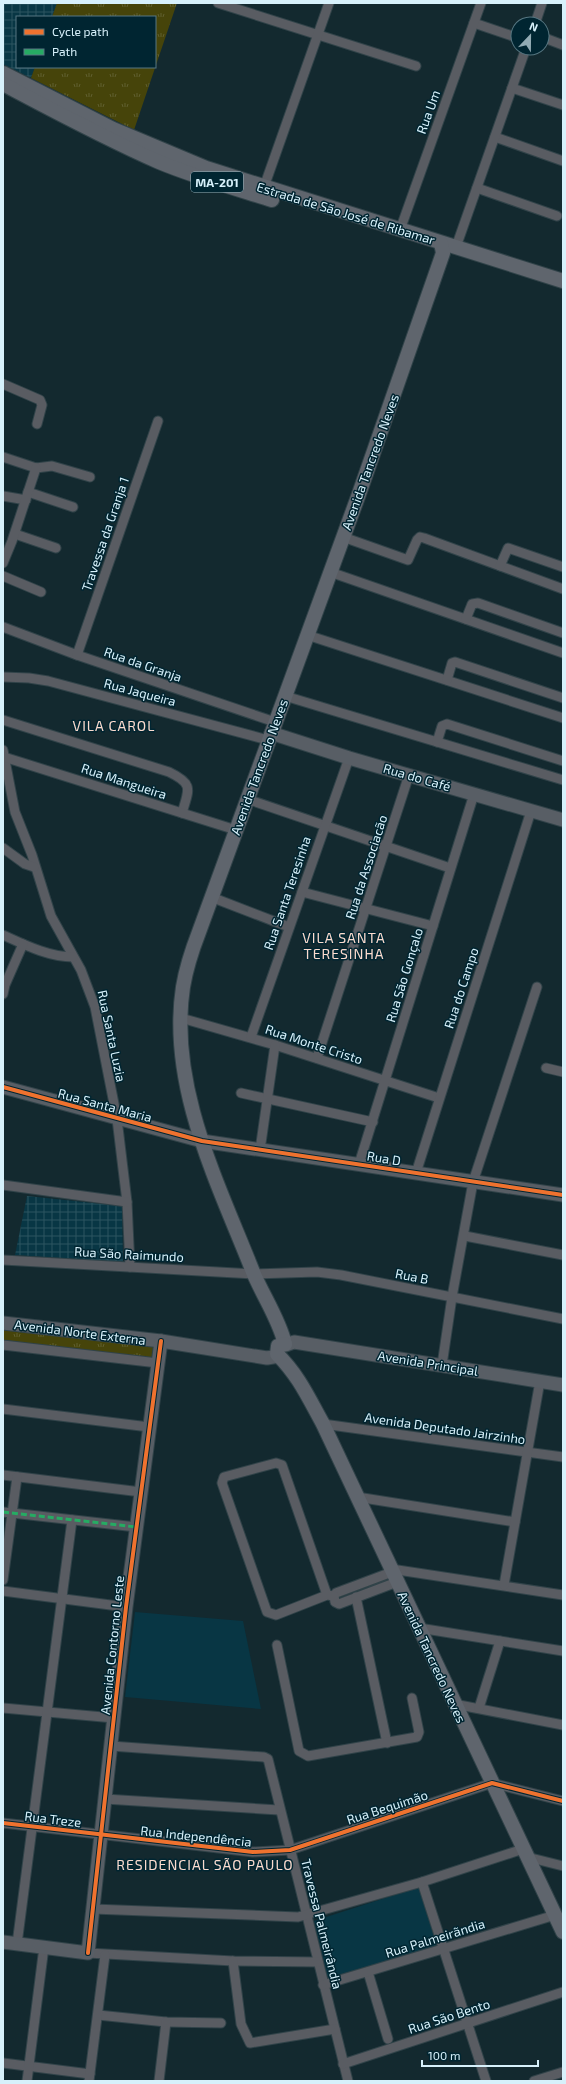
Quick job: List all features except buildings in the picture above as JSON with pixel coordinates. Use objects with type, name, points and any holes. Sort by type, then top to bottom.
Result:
[{"type":"main road","name":"Estrada de São José de Ribamar","points":[[3,73],[113,129],[164,152],[206,168],[400,230],[442,248],[456,247],[563,281]]},
{"type":"main road","name":"Estrada de São José de Ribamar","points":[[3,84],[109,139],[182,170],[442,248],[563,291]]},
{"type":"main road","name":"Avenida Tancredo Neves","points":[[442,248],[343,537],[211,898],[186,975],[181,1018],[182,1049],[187,1088],[202,1141],[283,1351],[323,1424],[563,1932]]},
{"type":"street","points":[[218,3],[416,66]]},
{"type":"street","points":[[264,187],[329,3]]},
{"type":"street","name":"Rua Um","points":[[400,230],[481,3]]},
{"type":"street","points":[[538,16],[542,3]]},
{"type":"street","points":[[474,23],[510,35]]},
{"type":"street","points":[[550,40],[563,44]]},
{"type":"street","points":[[456,247],[523,56]]},
{"type":"street","points":[[512,88],[563,105]]},
{"type":"street","points":[[495,137],[563,161]]},
{"type":"street","points":[[477,188],[557,216]]},
{"type":"street","points":[[3,384],[40,400],[42,405],[37,424]]},
{"type":"street","name":"Travessa da Granja 1","points":[[77,655],[158,421]]},
{"type":"street","points":[[3,457],[36,468],[52,466],[90,477]]},
{"type":"street","points":[[3,563],[14,538],[36,468]]},
{"type":"street","points":[[3,496],[27,496],[73,507]]},
{"type":"street","points":[[343,537],[408,560],[417,540],[420,537],[563,590]]},
{"type":"street","points":[[3,538],[14,538],[56,548]]},
{"type":"street","points":[[500,566],[508,548],[563,568]]},
{"type":"street","points":[[330,572],[563,653]]},
{"type":"street","points":[[3,576],[41,592]]},
{"type":"street","points":[[466,619],[472,604],[478,603],[563,633]]},
{"type":"street","name":"Rua da Granja","points":[[3,627],[271,732]]},
{"type":"street","points":[[307,635],[563,718]]},
{"type":"street","points":[[447,680],[452,663],[455,662],[563,698]]},
{"type":"street","name":"Rua Jaqueira","points":[[3,677],[29,678],[271,732]]},
{"type":"street","points":[[285,696],[563,780]]},
{"type":"street","points":[[3,720],[169,772],[182,778],[188,783],[189,789],[182,813]]},
{"type":"street","points":[[437,742],[442,726],[447,724],[563,761]]},
{"type":"street","name":"Rua do Café","points":[[271,732],[349,758],[563,820]]},
{"type":"street","name":"Rua Mangueira","points":[[4,754],[236,830]]},
{"type":"street","name":"Rua Santa Luzia","points":[[4,754],[15,812],[51,916],[74,957],[95,1007],[117,1119],[127,1202],[130,1267]]},
{"type":"street","name":"Rua Santa Teresinha","points":[[251,1037],[349,758]]},
{"type":"street","name":"Rua da Associacão","points":[[318,1058],[409,775]]},
{"type":"street","name":"Rua São Gonçalo","points":[[359,1164],[474,794]]},
{"type":"street","points":[[247,799],[450,868]]},
{"type":"street","name":"Rua do Campo","points":[[416,1173],[532,811]]},
{"type":"street","points":[[3,848],[25,864],[34,867]]},
{"type":"street","points":[[302,892],[433,926]]},
{"type":"street","points":[[211,898],[289,927]]},
{"type":"street","points":[[3,935],[23,944],[58,956],[74,957]]},
{"type":"street","points":[[3,994],[5,985],[23,944]]},
{"type":"street","points":[[442,1365],[452,1297],[465,1236],[473,1182],[537,987]]},
{"type":"street","name":"Rua Monte Cristo","points":[[181,1018],[251,1037],[439,1098]]},
{"type":"street","points":[[260,1150],[275,1045]]},
{"type":"street","points":[[546,1068],[563,1072]]},
{"type":"street","name":"Rua Santa Maria","points":[[3,1087],[202,1141]]},
{"type":"street","points":[[241,1093],[372,1122]]},
{"type":"street","name":"Rua D","points":[[202,1141],[563,1195]]},
{"type":"street","points":[[3,1185],[127,1202]]},
{"type":"street","points":[[465,1236],[563,1255]]},
{"type":"street","name":"Rua São Raimundo","points":[[3,1260],[254,1274]]},
{"type":"street","name":"Rua B","points":[[254,1274],[317,1272],[341,1274],[563,1319]]},
{"type":"street","name":"Avenida Norte Externa","points":[[3,1323],[161,1341],[228,1351],[283,1351]]},
{"type":"street","name":"Avenida Contorno Leste","points":[[88,1953],[126,1606],[161,1341]]},
{"type":"street","name":"Avenida Norte Externa","points":[[3,1345],[158,1363]]},
{"type":"street","name":"Avenida Principal","points":[[283,1351],[442,1365],[563,1385]]},
{"type":"street","points":[[504,1585],[540,1381]]},
{"type":"street","points":[[3,1409],[149,1427]]},
{"type":"street","name":"Avenida Deputado Jairzinho","points":[[323,1424],[563,1457]]},
{"type":"street","points":[[393,1574],[356,1598],[339,1604],[335,1602],[331,1596],[282,1465],[276,1463],[224,1477],[222,1483],[267,1612],[276,1615],[331,1596],[336,1593],[393,1574],[504,1585],[563,1595]]},
{"type":"street","points":[[3,1475],[141,1492]]},
{"type":"street","points":[[3,1580],[7,1512],[17,1477]]},
{"type":"street","points":[[357,1497],[515,1522]]},
{"type":"street","points":[[7,1512],[136,1527]]},
{"type":"street","points":[[17,1944],[72,1520]]},
{"type":"street","points":[[3,1591],[126,1606]]},
{"type":"street","points":[[356,1598],[387,1743]]},
{"type":"street","points":[[419,1628],[563,1651]]},
{"type":"street","points":[[479,1708],[500,1641]]},
{"type":"street","points":[[277,1645],[301,1754],[308,1756],[417,1737],[419,1732],[412,1698]]},
{"type":"street","points":[[454,1704],[563,1725]]},
{"type":"street","points":[[3,1708],[114,1718]]},
{"type":"street","name":"Travessa Palmeirândia","points":[[111,1746],[259,1756],[264,1757],[270,1762],[280,1810],[348,2081]]},
{"type":"street","points":[[492,1783],[563,1801]]},
{"type":"street","name":"Rua Bequimão","points":[[290,1850],[492,1783]]},
{"type":"street","points":[[105,1799],[280,1810]]},
{"type":"street","name":"Rua Treze","points":[[3,1823],[101,1835]]},
{"type":"street","name":"Rua Independência","points":[[101,1835],[252,1852],[290,1850]]},
{"type":"street","points":[[93,1909],[288,1918],[306,1915],[525,1853],[563,1866]]},
{"type":"street","points":[[422,1882],[486,2081]]},
{"type":"street","name":"Rua Palmeirãndia","points":[[323,1985],[444,1950],[555,1915]]},
{"type":"street","points":[[3,1942],[105,1955],[233,1961],[318,1962]]},
{"type":"street","points":[[27,2081],[44,1947]]},
{"type":"street","points":[[3,2063],[90,2077],[105,1955]]},
{"type":"street","points":[[233,1961],[241,2024],[250,2043],[335,2029]]},
{"type":"street","points":[[368,1972],[388,2039]]},
{"type":"street","name":"Rua São Bento","points":[[343,2064],[563,1992]]},
{"type":"street","points":[[98,2015],[166,2022],[221,2023]]},
{"type":"street","points":[[159,2081],[166,2022]]},
{"type":"street","points":[[534,2081],[563,2072]]},
{"type":"shaded area","points":[[3,3],[57,3],[52,16],[16,16],[16,68],[35,68],[31,78],[3,64]]},
{"type":"shaded area","points":[[27,1196],[122,1206],[123,1262],[15,1255]]},
{"type":"shaded area","points":[[135,1612],[243,1621],[261,1709],[125,1697]]},
{"type":"shaded area","points":[[419,1887],[437,1946],[328,1978],[314,1921]]},
{"type":"green space","points":[[57,3],[177,3],[156,65],[156,16],[52,16]]},
{"type":"green space","points":[[35,68],[155,68],[134,130],[31,78]]},
{"type":"green space","points":[[3,1327],[155,1344],[152,1359],[3,1341]]},
{"type":"marked path","points":[[3,1512],[136,1527]]},
{"type":"cycle path","points":[[3,1087],[202,1141],[563,1195]]},
{"type":"cycle path","points":[[88,1953],[126,1607],[161,1341]]},
{"type":"cycle path","points":[[3,1823],[253,1852],[290,1850],[492,1783],[563,1801]]},
{"type":"district","name":"VILA CAROL","points":[[114,725]]},
{"type":"district","name":"VILA SANTA TERESINHA","points":[[344,946]]},
{"type":"district","name":"RESIDENCIAL SÃO PAULO","points":[[205,1864]]}]
